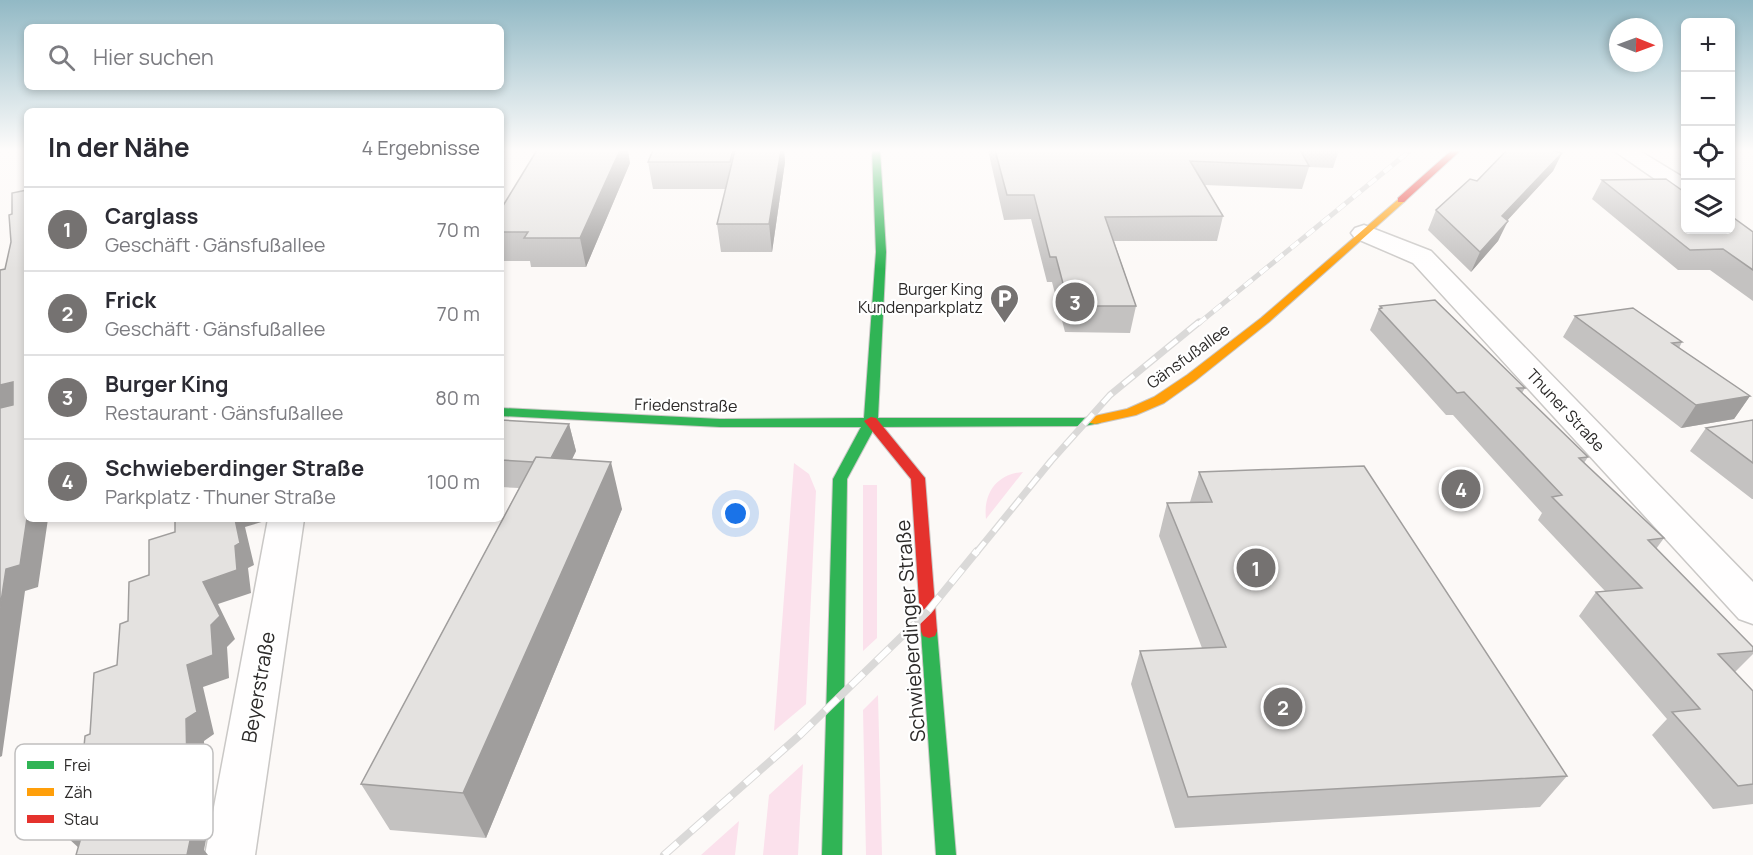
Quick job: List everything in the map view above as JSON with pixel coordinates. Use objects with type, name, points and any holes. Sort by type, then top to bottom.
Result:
[{"type":"main road","points":[[832,855],[840,479],[871,421],[881,252],[878,190]]},
{"type":"main road","name":"Gänsfußallee","points":[[871,421],[1084,422],[1131,412],[1159,400],[1265,320],[1412,190]]},
{"type":"main road","name":"Friedenstraße","points":[[504,412],[568,418],[713,423],[871,421]]},
{"type":"main road","name":"Schwieberdinger Straße","points":[[871,421],[918,478],[946,855]]},
{"type":"street","name":"Thuner Straße","points":[[1364,233],[1422,258],[1753,608]]},
{"type":"street","name":"Beyerstraße","points":[[230,855],[286,522]]},
{"type":"shaded area","points":[[794,463],[809,474],[816,491],[806,704],[774,731]]},
{"type":"shaded area","points":[[1023,472],[986,519],[987,501],[994,486],[1006,477]]},
{"type":"shaded area","points":[[863,485],[877,485],[877,638],[863,651]]},
{"type":"shaded area","points":[[878,695],[882,855],[866,855],[863,710]]},
{"type":"shaded area","points":[[803,764],[798,855],[763,855],[769,795]]},
{"type":"shaded area","points":[[739,821],[735,855],[701,855]]},
{"type":"building","points":[[513,190],[602,190],[580,238],[524,238],[528,232],[504,232],[504,204]]},
{"type":"building","points":[[725,190],[775,190],[769,224],[717,224]]},
{"type":"building","points":[[1006,190],[1207,190],[1223,216],[1105,217],[1136,306],[1069,306],[1056,257],[1050,257],[1034,195],[1007,195]]},
{"type":"building","points":[[1458,190],[1527,190],[1502,216],[1508,221],[1480,252],[1436,210]]},
{"type":"building","points":[[1614,190],[1681,190],[1681,234],[1735,234],[1735,219],[1753,232],[1753,270],[1723,249],[1690,250]]},
{"type":"building","points":[[24,191],[24,522],[26,522],[20,565],[6,569],[0,608],[0,408],[13,405],[13,382],[0,385],[0,270],[5,269],[11,242],[9,215],[12,214],[12,193]]},
{"type":"building","points":[[1435,300],[1525,388],[1517,388],[1588,457],[1579,458],[1664,538],[1648,540],[1753,647],[1753,651],[1718,654],[1753,691],[1753,784],[1738,786],[1672,712],[1700,709],[1596,592],[1642,588],[1552,497],[1562,495],[1464,392],[1457,393],[1379,309],[1382,308],[1380,306]]},
{"type":"building","points":[[1633,308],[1682,342],[1672,343],[1750,396],[1696,405],[1575,316]]},
{"type":"building","points":[[504,420],[569,424],[551,458],[536,457],[533,462],[504,460]]},
{"type":"building","points":[[1753,420],[1753,463],[1706,428]]},
{"type":"building","points":[[536,457],[611,462],[463,793],[361,784],[501,522],[504,522],[504,517]]},
{"type":"building","points":[[1364,466],[1567,776],[1188,797],[1140,651],[1226,647],[1167,503],[1212,502],[1199,472]]},
{"type":"building","points":[[175,522],[236,522],[240,543],[235,546],[237,570],[203,582],[220,616],[211,625],[213,655],[187,665],[197,712],[186,719],[187,744],[84,744],[85,736],[90,734],[94,673],[117,665],[120,624],[128,621],[129,582],[149,575],[149,540],[175,532]]},
{"type":"building","points":[[80,840],[190,840],[187,855],[76,855]]},
{"type":"railway","points":[[1198,324],[1362,190]]},
{"type":"railway","points":[[976,553],[1051,461],[1110,395],[1199,322]]},
{"type":"railway","points":[[664,855],[800,735],[928,611],[977,551]]},
{"type":"traffic: fast","points":[[832,855],[840,479],[871,421],[881,252],[878,190]]},
{"type":"traffic: fast","points":[[504,412],[720,423],[1084,422],[1095,420]]},
{"type":"traffic: fast","points":[[929,631],[946,855]]},
{"type":"traffic: slow","points":[[1095,420],[1131,412],[1159,400],[1191,378],[1265,320],[1401,200]]},
{"type":"traffic: jam","points":[[1401,200],[1412,190]]},
{"type":"traffic: jam","points":[[871,421],[918,478],[929,631]]},
{"type":"place","name":"Burger King","points":[[1075,302]]},
{"type":"place","name":"Burger King Kundenparkplatz","points":[[1004,324]]},
{"type":"place","name":"Schwieberdinger Straße","points":[[1461,489]]},
{"type":"place","name":"Carglass","points":[[1256,568]]},
{"type":"place","name":"Frick","points":[[1283,707]]}]
